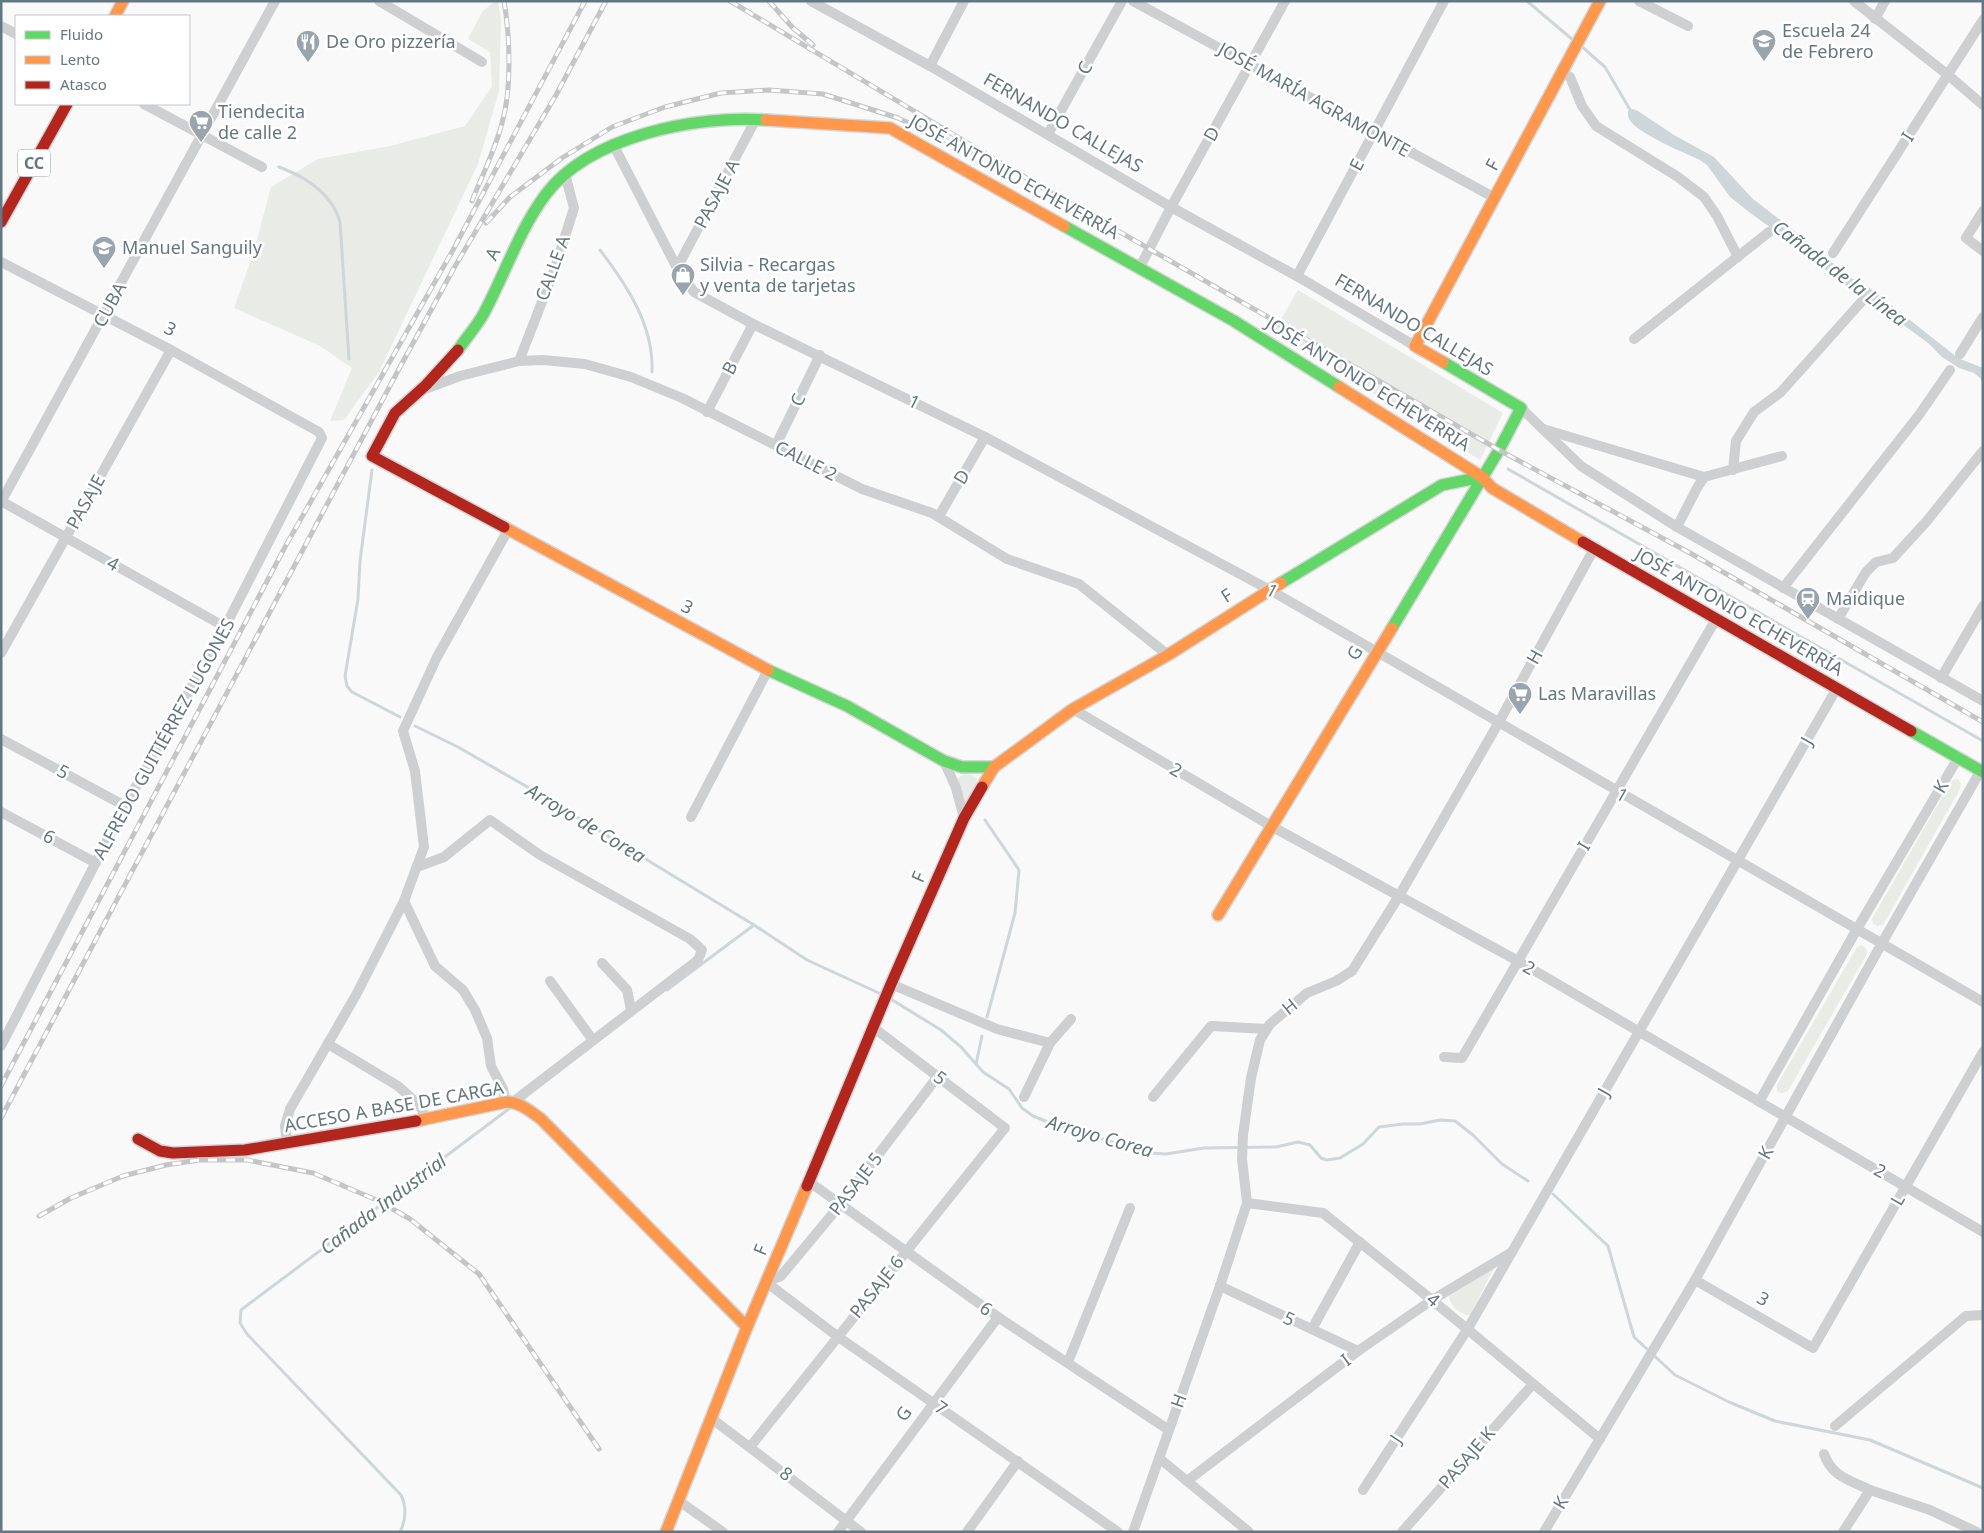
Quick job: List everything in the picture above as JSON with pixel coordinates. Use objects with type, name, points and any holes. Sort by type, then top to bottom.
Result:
[{"type":"street","points":[[116,15],[123,1]]},
{"type":"street","name":"CUBA","points":[[1,501],[275,1]]},
{"type":"street","points":[[379,1],[482,62]]},
{"type":"street","name":"FERNANDO CALLEJAS","points":[[811,1],[930,66],[1171,207],[1297,276],[1521,408],[1581,466],[1676,527],[1983,701]]},
{"type":"street","points":[[930,66],[964,1]]},
{"type":"street","name":"C","points":[[1048,134],[1122,1]]},
{"type":"street","name":"JOSÉ MARÍA AGRAMONTE","points":[[1133,1],[1495,198]]},
{"type":"street","name":"D","points":[[1140,267],[1285,1]]},
{"type":"street","name":"E","points":[[1297,276],[1444,1]]},
{"type":"street","name":"F","points":[[1415,346],[1600,1]]},
{"type":"street","points":[[1639,1],[1688,26]]},
{"type":"street","points":[[1854,1],[1983,105]]},
{"type":"street","points":[[1875,19],[1885,1]]},
{"type":"street","name":"I","points":[[1833,253],[1983,20]]},
{"type":"street","points":[[1,26],[15,33]]},
{"type":"street","points":[[1564,68],[1570,77],[1582,106],[1596,126],[1678,177],[1704,197],[1738,257]]},
{"type":"street","name":"CC","points":[[1,222],[66,105]]},
{"type":"street","points":[[146,105],[262,167]]},
{"type":"street","name":"JOSÉ ANTONIO ECHEVERRÍA","points":[[612,144],[678,126],[713,121],[756,119],[890,128],[1234,321]]},
{"type":"street","name":"PASAJE A","points":[[677,268],[756,119]]},
{"type":"street","name":"A","points":[[372,456],[395,413],[456,353],[483,314],[526,224],[546,194],[565,174],[612,144]]},
{"type":"street","name":"1","points":[[612,144],[677,268],[694,292],[753,324],[985,437],[1270,590],[1983,1002]]},
{"type":"street","name":"CALLE A","points":[[518,361],[554,271],[574,208],[565,174]]},
{"type":"street","points":[[1983,211],[1966,238],[1983,251]]},
{"type":"street","points":[[1634,339],[1769,232]]},
{"type":"street","name":"3","points":[[1,262],[171,350],[320,432]]},
{"type":"street","points":[[1733,470],[1736,442],[1754,412],[1781,392],[1863,300]]},
{"type":"street","points":[[1960,354],[1983,317]]},
{"type":"street","name":"JOSÉ ANTONIO ECHEVERRIA","points":[[1234,321],[1482,478]]},
{"type":"street","name":"B","points":[[707,412],[753,324]]},
{"type":"street","name":"PASAJE","points":[[1,654],[171,350]]},
{"type":"street","name":"C","points":[[776,446],[820,355]]},
{"type":"street","name":"CALLE 2","points":[[417,392],[460,376],[518,361],[543,360],[585,364],[631,378],[668,392],[862,488],[939,516],[1007,559],[1079,584],[1168,655]]},
{"type":"street","points":[[1783,588],[1920,415],[1950,370]]},
{"type":"street","name":"G","points":[[1218,915],[1482,478],[1521,408]]},
{"type":"street","points":[[1540,428],[1704,478],[1782,456]]},
{"type":"street","name":"ALFREDO GUITIÉRREZ LUGONES","points":[[1,1046],[125,806],[225,627],[315,453],[322,438],[320,432]]},
{"type":"street","name":"D","points":[[939,516],[985,437]]},
{"type":"street","points":[[1838,619],[1866,572],[1876,562],[1893,558],[1926,522],[1983,451]]},
{"type":"street","name":"3","points":[[372,456],[768,670],[847,706],[944,761],[962,767],[994,767]]},
{"type":"street","name":"F","points":[[666,1532],[766,1282],[891,984],[964,818],[994,767],[1072,709],[1168,655],[1442,485],[1482,478]]},
{"type":"street","name":"JOSÉ ANTONIO ECHEVERRÍA","points":[[1482,478],[1492,488],[1594,549],[1982,771]]},
{"type":"street","points":[[1676,527],[1704,478]]},
{"type":"street","name":"4","points":[[1,501],[225,627]]},
{"type":"street","points":[[287,1144],[285,1126],[290,1110],[328,1044],[404,902],[424,847],[415,771],[403,731],[437,657],[508,530]]},
{"type":"street","name":"H","points":[[1133,1532],[1220,1286],[1247,1203],[1242,1159],[1243,1135],[1251,1078],[1260,1040],[1270,1024],[1307,993],[1336,981],[1352,971],[1399,896],[1499,722],[1594,549]]},
{"type":"street","points":[[1941,678],[1983,606]]},
{"type":"street","name":"I","points":[[1444,1057],[1462,1058],[1716,619]]},
{"type":"street","points":[[691,817],[768,670]]},
{"type":"street","name":"J","points":[[1363,1490],[1467,1330],[1837,688]]},
{"type":"street","name":"2","points":[[1072,709],[1271,826],[1518,961],[1983,1232]]},
{"type":"street","name":"5","points":[[1,739],[125,806]]},
{"type":"street","name":"K","points":[[1759,1102],[1857,929],[1958,758]]},
{"type":"street","points":[[944,761],[956,788],[964,818]]},
{"type":"street","name":"K","points":[[1544,1532],[1641,1367],[1695,1280],[1882,943],[1982,771]]},
{"type":"street","name":"6","points":[[1,812],[96,863]]},
{"type":"street","points":[[404,902],[435,966],[463,990],[475,1010],[487,1038],[491,1066],[509,1102],[698,960],[702,950],[690,939],[540,855],[490,820],[444,857],[417,867]]},
{"type":"street","points":[[602,963],[627,990],[631,1010]]},
{"type":"street","points":[[550,981],[592,1040]]},
{"type":"street","points":[[891,984],[997,1029],[1050,1043]]},
{"type":"street","points":[[1024,1097],[1050,1043],[1071,1019]]},
{"type":"street","points":[[1153,1097],[1211,1026],[1267,1029]]},
{"type":"street","name":"5","points":[[874,1028],[1005,1128]]},
{"type":"street","points":[[328,1044],[398,1086],[420,1106],[426,1119]]},
{"type":"street","name":"L","points":[[1813,1348],[1983,1052]]},
{"type":"street","name":"PASAJE 5","points":[[766,1282],[781,1276],[840,1205],[938,1076]]},
{"type":"street","name":"ACCESO A BASE DE CARGA","points":[[138,1139],[160,1151],[173,1153],[245,1150],[426,1119],[509,1102],[526,1108],[541,1119],[748,1327]]},
{"type":"street","name":"PASAJE 6","points":[[750,1447],[1005,1128]]},
{"type":"street","name":"6","points":[[808,1181],[998,1318],[1068,1362],[1169,1430]]},
{"type":"street","name":"4","points":[[1247,1203],[1323,1213],[1600,1439]]},
{"type":"street","points":[[1068,1362],[1130,1208]]},
{"type":"street","points":[[1312,1330],[1360,1242]]},
{"type":"street","name":"I","points":[[1187,1481],[1358,1351],[1432,1300],[1512,1251]]},
{"type":"street","name":"3","points":[[1695,1280],[1813,1348]]},
{"type":"street","name":"7","points":[[766,1282],[838,1336],[1118,1532]]},
{"type":"street","name":"5","points":[[1220,1286],[1358,1351]]},
{"type":"street","points":[[1835,1426],[1966,1316],[1983,1315]]},
{"type":"street","name":"G","points":[[838,1532],[998,1318]]},
{"type":"street","name":"PASAJE K","points":[[1402,1532],[1533,1384]]},
{"type":"street","name":"8","points":[[711,1418],[861,1532]]},
{"type":"street","points":[[1824,1454],[1828,1465],[1837,1474],[1870,1490],[1930,1510],[1978,1532]]},
{"type":"street","points":[[1160,1458],[1249,1532]]},
{"type":"street","points":[[967,1532],[1018,1461]]},
{"type":"street","points":[[1842,1532],[1870,1490]]},
{"type":"street","points":[[679,1501],[723,1532]]},
{"type":"shaded area","points":[[495,1],[498,1],[501,19],[499,91],[478,164],[379,372],[344,420],[330,421],[352,368],[320,346],[234,308],[254,251],[271,187],[318,159],[390,146],[465,126],[492,86],[490,52],[468,39],[482,12]]},
{"type":"shaded area","points":[[1298,290],[1503,413],[1480,460],[1274,331]]},
{"type":"shaded area","points":[[966,773],[976,777],[977,781],[969,799],[964,802],[956,781]]},
{"type":"shaded area","points":[[1958,779],[1961,784],[1960,789],[1883,925],[1877,926],[1873,924],[1872,919],[1949,785],[1953,780]]},
{"type":"shaded area","points":[[1861,945],[1867,949],[1867,954],[1788,1091],[1781,1093],[1777,1091],[1777,1085],[1857,947]]},
{"type":"shaded area","points":[[1494,1268],[1470,1315],[1463,1314],[1456,1309],[1451,1303],[1449,1296]]},
{"type":"water","name":"Cañada de la Línea","points":[[1633,109],[1714,157],[1753,199],[1851,278],[1867,286],[1958,358],[1983,368],[1983,385],[1981,379],[1974,373],[1959,368],[1942,357],[1928,343],[1856,290],[1839,282],[1817,262],[1730,197],[1707,165],[1651,136],[1633,124],[1629,119],[1628,111]]},
{"type":"waterway","points":[[1527,1],[1573,40]]},
{"type":"waterway","points":[[1580,45],[1605,67],[1632,113]]},
{"type":"waterway","name":"Arroyo de Corea","points":[[279,167],[299,176],[317,188],[331,203],[340,222],[349,359]]},
{"type":"waterway","points":[[600,250],[620,277],[644,322],[649,338],[652,372]]},
{"type":"waterway","points":[[1508,469],[1983,741]]},
{"type":"waterway","name":"Arroyo de Corea","points":[[372,470],[360,561],[358,599],[345,676],[347,686],[352,692],[400,717]]},
{"type":"waterway","name":"Arroyo de Corea","points":[[415,726],[458,747],[524,785],[754,925],[807,960],[881,994]]},
{"type":"waterway","points":[[985,820],[1019,870],[1015,913],[987,1017]]},
{"type":"waterway","name":"Cañada Industrial","points":[[667,990],[754,925]]},
{"type":"waterway","name":"Arroyo Corea","points":[[889,998],[941,1030],[961,1047],[983,1072],[1009,1089],[1022,1108],[1033,1116],[1055,1125],[1149,1153],[1166,1154],[1204,1148],[1276,1147],[1298,1142],[1310,1145],[1321,1158],[1327,1160],[1340,1158],[1363,1144],[1379,1127],[1420,1124],[1440,1120],[1455,1121],[1473,1135],[1502,1164],[1528,1181]]},
{"type":"waterway","points":[[976,1064],[982,1036]]},
{"type":"waterway","name":"Cañada Industrial","points":[[400,1532],[405,1514],[401,1495],[247,1334],[240,1323],[241,1310],[510,1108]]},
{"type":"waterway","points":[[1553,1194],[1608,1246],[1634,1337],[1675,1375],[1729,1402],[1775,1421],[1870,1440],[1983,1488]]},
{"type":"railway","points":[[472,201],[496,143],[505,109],[509,62],[508,30],[504,1]]},
{"type":"railway","points":[[1,1086],[285,547],[453,250],[585,1]]},
{"type":"railway","points":[[1,1118],[400,367],[454,268],[556,95],[606,1]]},
{"type":"railway","points":[[730,1],[1033,182],[1499,450],[1690,553],[1983,722]]},
{"type":"railway","points":[[769,1],[792,27],[813,45]]},
{"type":"railway","points":[[486,223],[510,197],[562,158],[612,127],[665,107],[721,93],[769,90],[823,94],[898,118],[971,152]]},
{"type":"railway","points":[[39,1216],[71,1198],[123,1176],[166,1165],[199,1160],[247,1160],[313,1173],[379,1201],[410,1219],[479,1274],[599,1449]]},
{"type":"traffic: fast","points":[[458,350],[484,313],[536,208],[565,174],[589,157],[616,144],[646,133],[708,121],[766,120]]},
{"type":"traffic: fast","points":[[1064,226],[1234,321],[1339,387]]},
{"type":"traffic: fast","points":[[1392,628],[1499,450],[1521,408],[1443,362]]},
{"type":"traffic: fast","points":[[1281,583],[1442,485],[1482,477]]},
{"type":"traffic: fast","points":[[768,670],[847,706],[944,761],[962,767],[994,767]]},
{"type":"traffic: fast","points":[[1911,731],[1983,772]]},
{"type":"traffic: slow","points":[[116,15],[123,1]]},
{"type":"traffic: slow","points":[[1443,362],[1415,346],[1600,1]]},
{"type":"traffic: slow","points":[[766,120],[890,128],[1064,226]]},
{"type":"traffic: slow","points":[[1339,387],[1482,477],[1492,488],[1583,542]]},
{"type":"traffic: slow","points":[[504,527],[768,670]]},
{"type":"traffic: slow","points":[[982,787],[994,767],[1073,709],[1168,655],[1281,583]]},
{"type":"traffic: slow","points":[[1218,915],[1392,628]]},
{"type":"traffic: slow","points":[[416,1121],[506,1102],[525,1107],[541,1119],[747,1327]]},
{"type":"traffic: slow","points":[[666,1532],[747,1327],[807,1186]]},
{"type":"traffic: jam","points":[[1,222],[66,105]]},
{"type":"traffic: jam","points":[[458,350],[426,385],[395,413],[372,456],[504,527]]},
{"type":"traffic: jam","points":[[1583,542],[1911,731]]},
{"type":"traffic: jam","points":[[807,1186],[891,984],[964,818],[982,787]]},
{"type":"traffic: jam","points":[[138,1139],[160,1151],[173,1153],[245,1150],[416,1121]]},
{"type":"place","name":"Escuela 24 de Febrero","points":[[1764,62]]},
{"type":"place","name":"De Oro pizzería","points":[[308,63]]},
{"type":"place","name":"Tiendecita de calle 2","points":[[201,143]]},
{"type":"place","name":"Manuel Sanguily","points":[[104,269]]},
{"type":"place","name":"Silvia - Recargas y venta de tarjetas","points":[[683,296]]},
{"type":"place","name":"Maidique","points":[[1808,620]]},
{"type":"place","name":"Las Maravillas","points":[[1520,715]]}]
